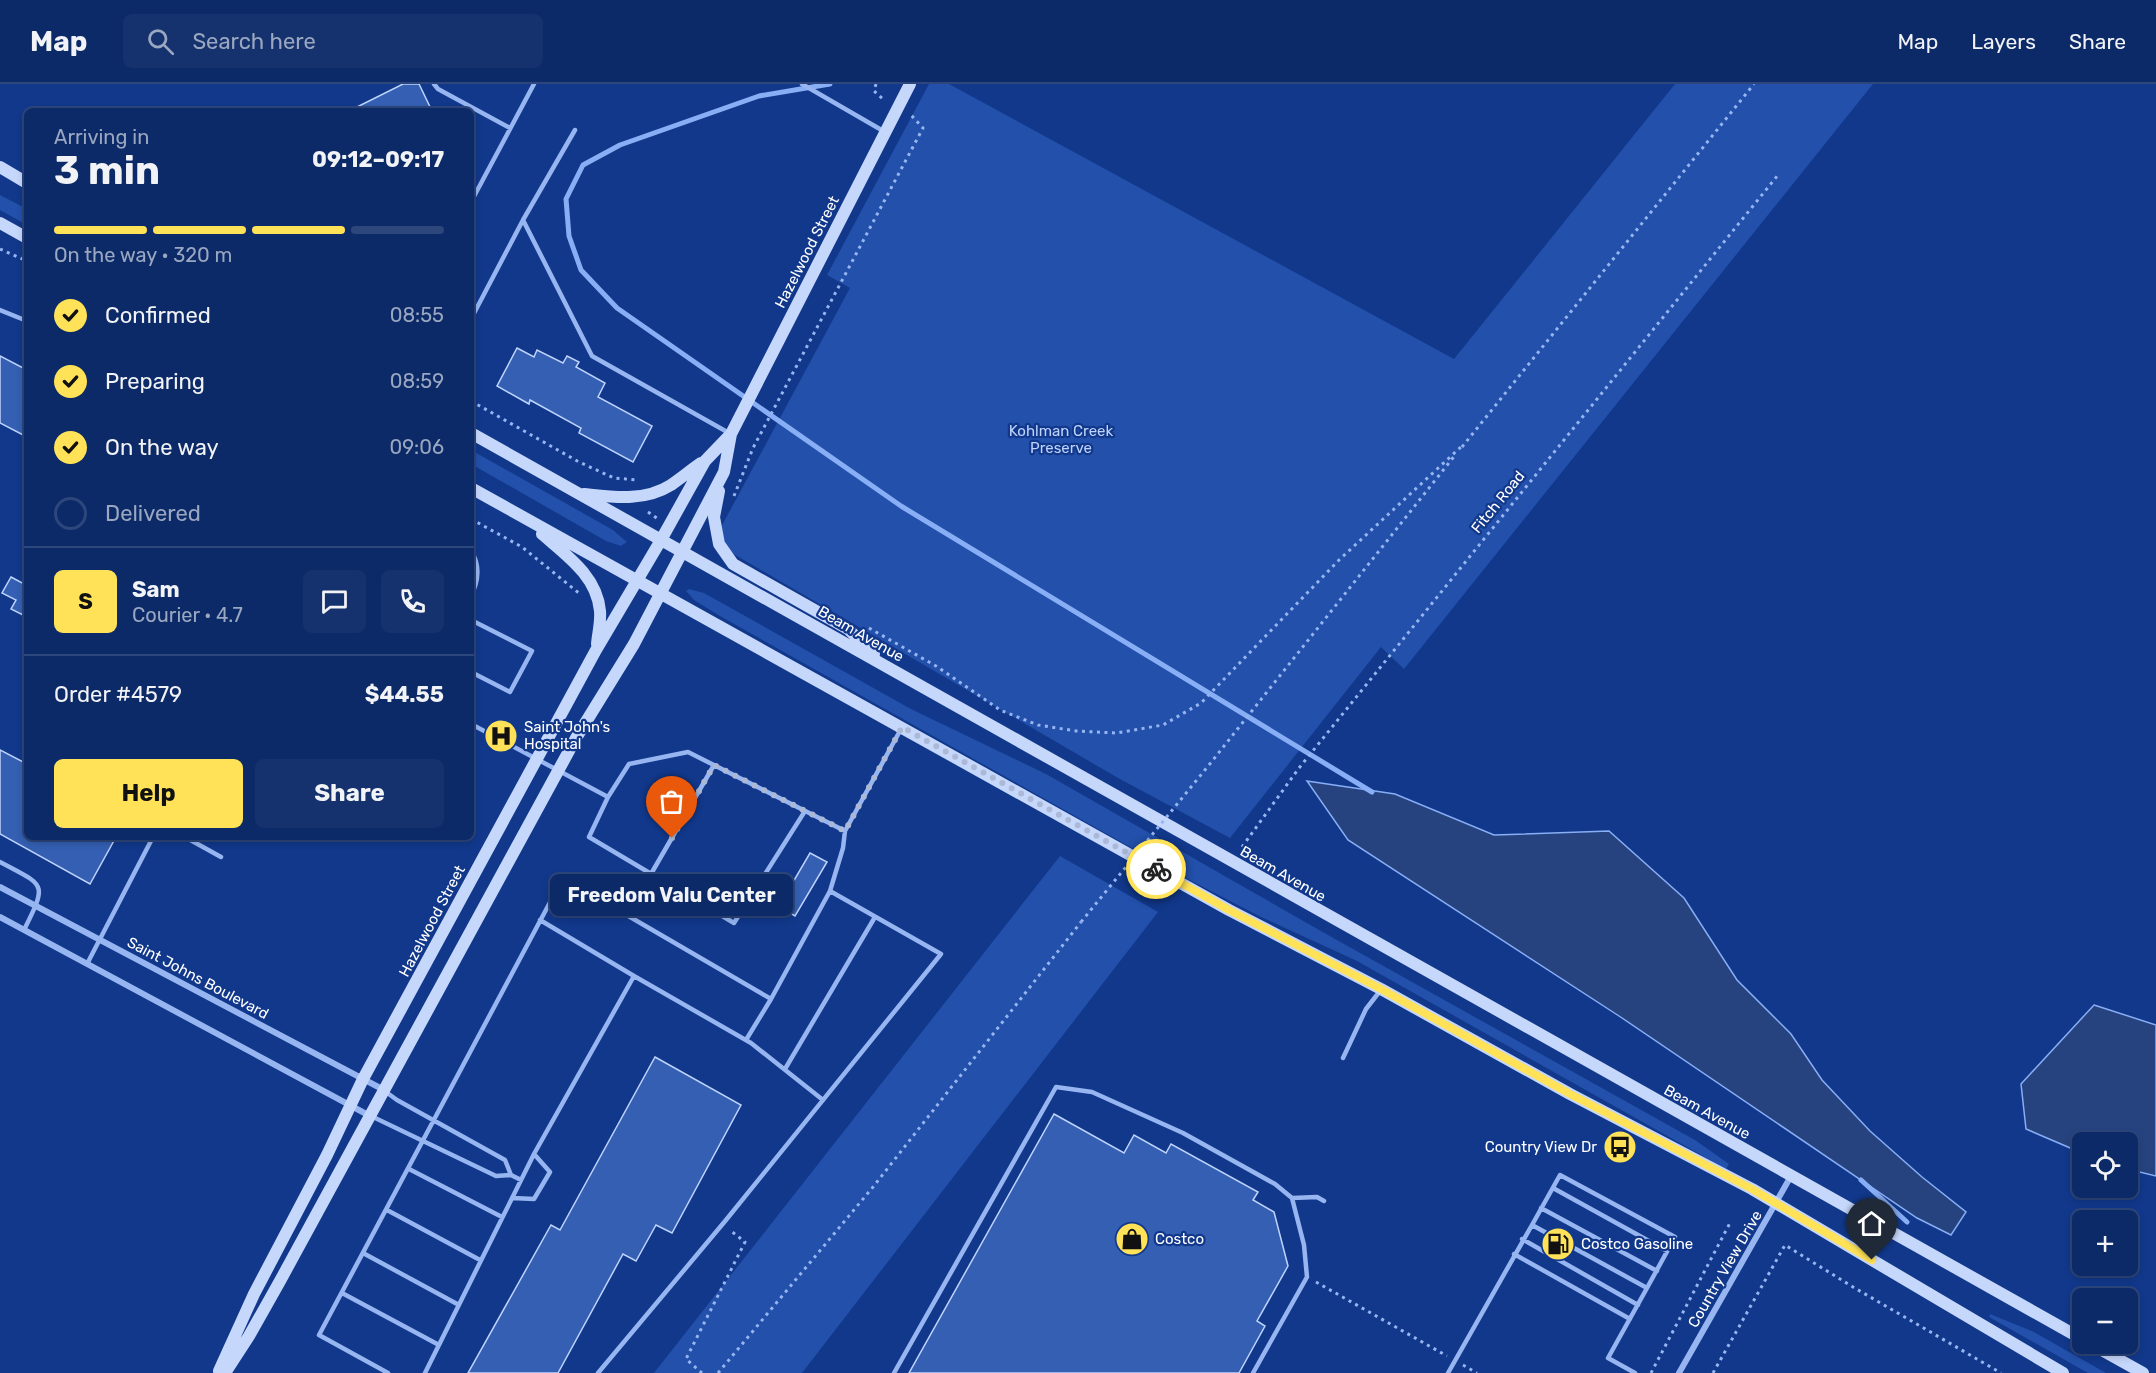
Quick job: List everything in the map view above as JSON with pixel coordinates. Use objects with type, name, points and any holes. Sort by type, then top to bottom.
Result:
[{"type":"street","name":"Hazelwood Street","points":[[225,1373],[275,1290],[576,738],[634,644],[724,472],[731,434],[910,84]]},
{"type":"street","points":[[0,167],[24,181]]},
{"type":"street","points":[[0,223],[24,236]]},
{"type":"street","name":"Hazelwood Street","points":[[219,1373],[254,1294],[327,1155],[363,1079],[596,650],[705,461],[731,434]]},
{"type":"street","name":"Beam Avenue","points":[[474,435],[2072,1333]]},
{"type":"street","points":[[577,493],[620,497],[647,495],[670,486],[705,461]]},
{"type":"street","points":[[724,472],[714,518],[719,544],[733,564],[848,629],[888,667]]},
{"type":"street","points":[[474,490],[1229,910],[1381,989],[1570,1094],[1776,1203],[2063,1373]]},
{"type":"street","points":[[526,519],[578,566],[593,586],[600,612],[596,650]]},
{"type":"street","name":"Saint Johns Boulevard","points":[[0,886],[384,1090]]},
{"type":"street","points":[[0,917],[370,1116]]},
{"type":"street","name":"Country View Drive","points":[[1679,1373],[1791,1176]]},
{"type":"street","points":[[2109,1354],[2143,1373]]},
{"type":"lane","points":[[434,84],[438,89],[473,108]]},
{"type":"lane","points":[[802,84],[885,132]]},
{"type":"lane","points":[[474,196],[532,85]]},
{"type":"lane","points":[[474,108],[510,128]]},
{"type":"lane","points":[[474,313],[523,220],[575,130]]},
{"type":"lane","points":[[523,220],[592,356],[731,434]]},
{"type":"lane","points":[[0,310],[24,320]]},
{"type":"lane","points":[[474,555],[478,561],[474,590]]},
{"type":"lane","points":[[474,622],[532,651],[510,692],[474,674]]},
{"type":"lane","points":[[474,726],[608,797]]},
{"type":"lane","points":[[746,1040],[830,891],[843,848],[845,831],[902,727]]},
{"type":"lane","points":[[805,811],[734,923],[589,837],[608,797],[629,764],[688,752],[845,831]]},
{"type":"lane","points":[[651,874],[714,765]]},
{"type":"lane","points":[[87,964],[151,840]]},
{"type":"lane","points":[[190,840],[221,857]]},
{"type":"lane","points":[[0,862],[34,880],[39,888],[40,897],[24,930]]},
{"type":"lane","points":[[388,1373],[319,1335],[563,878],[771,999]]},
{"type":"lane","points":[[598,1373],[941,954],[830,891]]},
{"type":"lane","points":[[784,1070],[875,917]]},
{"type":"lane","points":[[540,920],[746,1040],[823,1100]]},
{"type":"lane","points":[[425,1373],[534,1154],[634,976]]},
{"type":"lane","points":[[1343,1058],[1366,1009],[1381,989]]},
{"type":"lane","points":[[894,1373],[1056,1088],[1092,1092],[1183,1133],[1275,1184],[1292,1198],[1304,1245],[1307,1277],[1253,1373]]},
{"type":"lane","points":[[384,1090],[397,1100],[505,1160],[511,1175]]},
{"type":"lane","points":[[370,1116],[496,1176],[511,1175],[521,1180]]},
{"type":"lane","points":[[512,1198],[534,1199],[550,1172],[534,1154]]},
{"type":"lane","points":[[409,1169],[502,1217]]},
{"type":"lane","points":[[1448,1373],[1560,1175],[1675,1237],[1608,1358],[1635,1373]]},
{"type":"lane","points":[[1553,1188],[1667,1251]]},
{"type":"lane","points":[[1292,1198],[1317,1197],[1324,1200]]},
{"type":"lane","points":[[1541,1208],[1657,1271]]},
{"type":"lane","points":[[387,1210],[480,1260]]},
{"type":"lane","points":[[1532,1225],[1647,1288]]},
{"type":"lane","points":[[1522,1239],[1638,1305]]},
{"type":"lane","points":[[363,1253],[459,1305]]},
{"type":"lane","points":[[1514,1254],[1630,1319]]},
{"type":"lane","points":[[342,1293],[439,1345]]},
{"type":"path","points":[[732,502],[753,448],[924,128],[909,113],[887,102],[874,91],[876,84]]},
{"type":"path","points":[[718,1373],[873,1187],[1081,922],[1754,84]]},
{"type":"path","name":"Fitch Road","points":[[1242,847],[1299,768],[1778,175]]},
{"type":"path","points":[[0,249],[24,260]]},
{"type":"path","points":[[474,403],[579,462],[614,478],[645,481]]},
{"type":"path","points":[[863,625],[936,666],[999,710],[1038,725],[1076,731],[1116,733],[1163,725],[1201,703],[1339,560],[1463,446]]},
{"type":"path","points":[[644,520],[648,512],[647,505]]},
{"type":"path","points":[[648,512],[660,520]]},
{"type":"path","points":[[474,521],[522,547],[581,595]]},
{"type":"path","points":[[1651,1373],[1731,1221]]},
{"type":"path","points":[[702,1373],[686,1359],[744,1242],[722,1224]]},
{"type":"path","points":[[1713,1373],[1785,1245],[2001,1373]]},
{"type":"path","points":[[1307,1277],[1477,1373]]},
{"type":"green space","name":"Kohlman Creek Preserve","points":[[929,84],[949,84],[1454,359],[1675,84],[1873,84],[1404,669],[1381,647],[1230,838],[1118,778],[713,542],[850,288],[827,275]]},
{"type":"green space","points":[[0,195],[24,207],[24,223],[0,210]]},
{"type":"green space","points":[[474,452],[613,530],[627,542],[621,546],[606,541],[474,466]]},
{"type":"green space","points":[[689,589],[704,593],[911,709],[1046,774],[1695,1140],[1729,1164],[1726,1169],[1357,961],[1259,916],[1178,874],[720,616],[694,600],[686,591]]},
{"type":"green space","points":[[1060,856],[1158,912],[802,1373],[654,1373]]},
{"type":"green space","points":[[1990,1314],[2034,1332],[2106,1373],[2088,1373],[1989,1317]]},
{"type":"shaded area","points":[[1307,781],[1395,794],[1494,835],[1609,831],[1684,898],[1737,980],[1791,1034],[1822,1080],[1870,1131],[1966,1212],[1951,1235],[1917,1218],[1619,1016],[1348,840]]},
{"type":"shaded area","points":[[2094,1005],[2156,1025],[2156,1176],[2138,1172],[2138,1132],[2072,1132],[2072,1149],[2026,1129],[2021,1084]]},
{"type":"building","points":[[403,84],[419,84],[431,108],[355,108]]},
{"type":"building","points":[[517,348],[534,357],[537,350],[563,363],[567,356],[579,362],[576,367],[605,383],[598,397],[652,426],[633,462],[579,433],[581,428],[530,400],[529,404],[497,386]]},
{"type":"building","points":[[0,356],[24,368],[24,435],[0,423]]},
{"type":"building","points":[[11,577],[24,584],[24,616],[11,609],[16,600],[2,593]]},
{"type":"building","points":[[0,750],[24,762],[24,840],[114,840],[90,884],[0,834]]},
{"type":"building","points":[[810,853],[827,862],[795,916],[779,906]]},
{"type":"building","points":[[655,1057],[741,1105],[672,1233],[656,1225],[636,1261],[623,1254],[558,1373],[468,1373],[551,1225],[560,1230]]},
{"type":"building","name":"Costco","points":[[1054,1114],[1124,1153],[1134,1135],[1166,1153],[1171,1144],[1258,1192],[1253,1200],[1274,1212],[1288,1266],[1257,1321],[1265,1326],[1239,1373],[909,1373]]},
{"type":"waterway","points":[[830,84],[759,96],[620,145],[583,165],[566,199],[569,236],[581,270],[617,308],[901,506],[1372,792]]},
{"type":"waterway","points":[[1861,1180],[1907,1222]]},
{"type":"way so far","points":[[672,838],[714,765],[845,831],[902,727],[1156,869]]},
{"type":"place","name":"Saint John's Hospital","points":[[501,736]]},
{"type":"place","name":"Freedom Valu Center","points":[[672,838]]},
{"type":"place","name":"Country View Dr","points":[[1620,1147]]},
{"type":"place","name":"Costco","points":[[1132,1239]]},
{"type":"place","name":"Costco Gasoline","points":[[1558,1244]]},
{"type":"route","points":[[1156,869],[1229,910],[1381,989],[1570,1094],[1752,1189],[1872,1260]]}]
